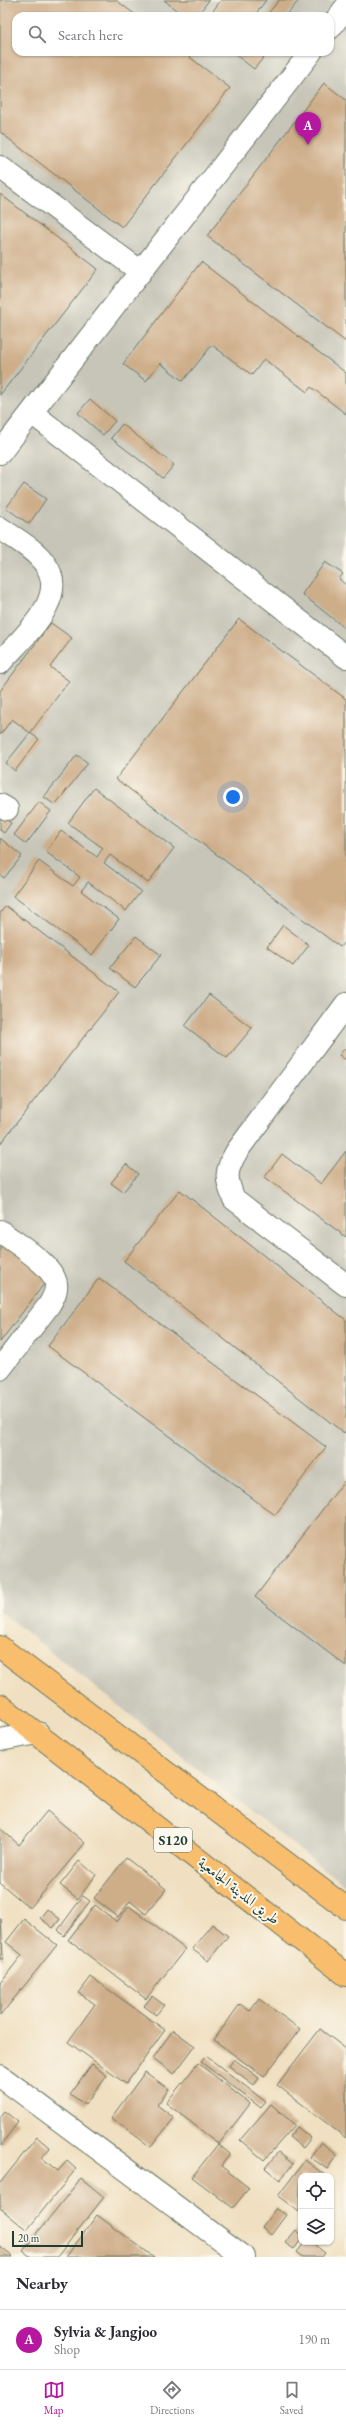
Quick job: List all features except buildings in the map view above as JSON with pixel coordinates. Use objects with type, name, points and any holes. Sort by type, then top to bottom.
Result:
[{"type":"main road","points":[[0,1647],[346,1908]]},
{"type":"main road","name":"طريق المدينة الجامعية","points":[[0,1704],[346,1975]]},
{"type":"street","points":[[334,23],[346,7]]},
{"type":"street","points":[[0,453],[309,56]]},
{"type":"street","points":[[0,167],[141,272]]},
{"type":"street","points":[[32,413],[346,656]]},
{"type":"street","points":[[0,528],[45,563],[53,579],[54,588],[48,606],[0,663]]},
{"type":"street","points":[[346,1004],[237,1151],[228,1166],[227,1183],[234,1199],[346,1284]]},
{"type":"street","points":[[0,1231],[46,1266],[53,1275],[56,1285],[55,1296],[0,1369]]},
{"type":"street","points":[[0,1740],[38,1733]]},
{"type":"street","points":[[0,2076],[244,2257]]},
{"type":"shaded area","points":[[0,0],[346,0],[346,1887],[0,1611]]},
{"type":"place","name":"Sylvia & Jangjoo","points":[[308,145]]}]
